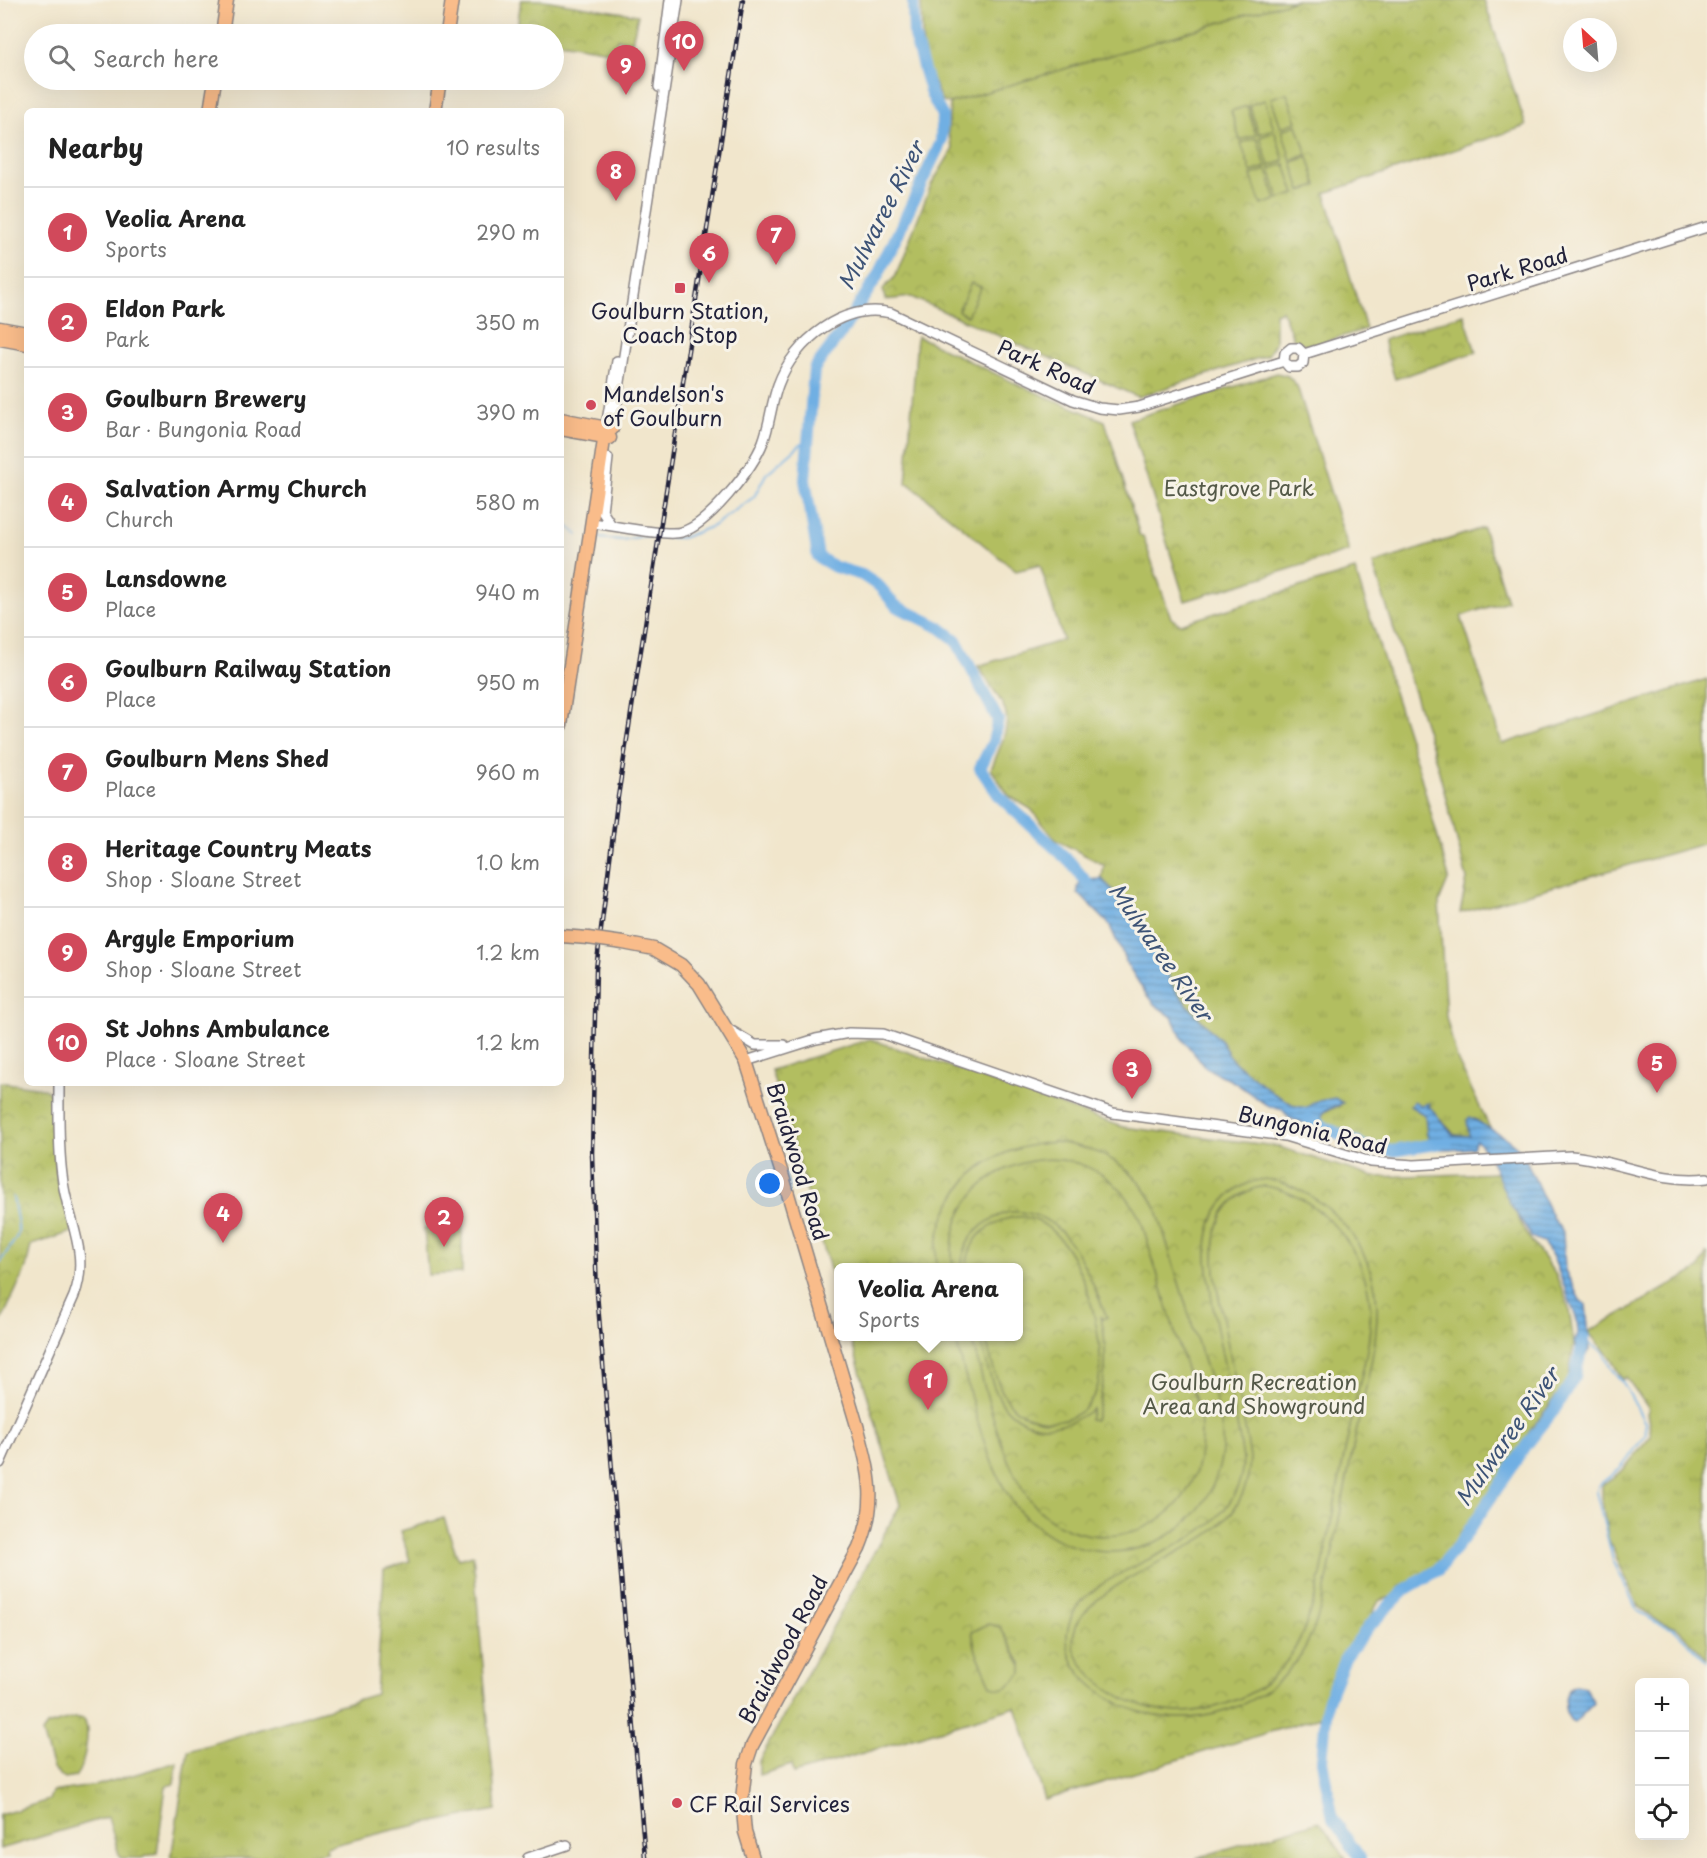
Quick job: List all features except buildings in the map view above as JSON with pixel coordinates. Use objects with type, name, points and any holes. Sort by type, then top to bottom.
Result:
[{"type":"main road","points":[[223,24],[227,0]]},
{"type":"main road","points":[[443,24],[447,0]]},
{"type":"main road","points":[[448,24],[452,0]]},
{"type":"main road","points":[[210,108],[213,90]]},
{"type":"main road","points":[[433,108],[434,90]]},
{"type":"main road","points":[[434,108],[438,90]]},
{"type":"main road","points":[[0,328],[24,332]]},
{"type":"main road","points":[[0,341],[24,345]]},
{"type":"main road","points":[[564,421],[608,432]]},
{"type":"main road","points":[[564,429],[608,432]]},
{"type":"main road","points":[[598,491],[608,458],[608,432]]},
{"type":"main road","points":[[564,705],[608,432]]},
{"type":"main road","name":"Braidwood Road","points":[[564,934],[654,949],[681,965],[699,984],[746,1061],[868,1465],[872,1502],[870,1518],[859,1548],[761,1725],[746,1764],[742,1817],[753,1858]]},
{"type":"street","points":[[608,432],[671,43],[673,1]]},
{"type":"street","points":[[608,432],[673,1]]},
{"type":"street","points":[[671,43],[677,31]]},
{"type":"street","name":"Park Road","points":[[1304,354],[1707,227]]},
{"type":"street","name":"Park Road","points":[[611,525],[677,533],[704,519],[758,453],[784,371],[819,330],[835,319],[847,315],[884,312],[898,316],[1073,399],[1109,410],[1139,407],[1284,361]]},
{"type":"street","points":[[1291,348],[1298,348],[1304,354],[1303,363],[1298,367],[1289,367],[1284,361],[1285,353],[1291,348]]},
{"type":"street","points":[[608,458],[602,511],[611,525]]},
{"type":"street","points":[[592,523],[611,525]]},
{"type":"street","points":[[726,1028],[755,1045],[803,1043]]},
{"type":"street","name":"Bungonia Road","points":[[746,1061],[803,1043],[849,1033],[883,1034],[1113,1113],[1285,1136],[1371,1162],[1394,1165],[1588,1158],[1670,1179],[1707,1178]]},
{"type":"street","points":[[0,1463],[74,1296],[81,1272],[79,1243],[62,1175],[59,1086]]},
{"type":"street","points":[[528,1858],[567,1845]]},
{"type":"green space","points":[[521,0],[543,0],[638,15],[632,42],[617,39],[615,52],[564,44],[564,24],[517,24]]},
{"type":"green space","points":[[921,0],[1296,0],[950,103],[942,102],[923,58]]},
{"type":"green space","points":[[1296,0],[1484,0],[1526,126],[1325,193],[1366,329],[1308,347],[1293,338],[1282,310],[1275,313],[1275,343],[1268,355],[1138,397],[911,297],[885,300],[883,289],[895,277],[931,185],[953,149],[948,133],[950,103]]},
{"type":"green space","points":[[1287,93],[1297,122],[1281,127],[1271,98]]},
{"type":"green space","points":[[1265,100],[1274,129],[1259,134],[1249,105]]},
{"type":"green space","points":[[1247,106],[1256,135],[1240,140],[1231,111]]},
{"type":"green space","points":[[1297,125],[1307,155],[1291,160],[1282,130]]},
{"type":"green space","points":[[1275,132],[1284,161],[1269,166],[1260,137]]},
{"type":"green space","points":[[1257,138],[1266,167],[1251,172],[1241,143]]},
{"type":"green space","points":[[1308,157],[1317,186],[1301,191],[1292,162]]},
{"type":"green space","points":[[1285,164],[1295,194],[1279,199],[1270,169]]},
{"type":"green space","points":[[1267,170],[1276,200],[1261,205],[1251,175]]},
{"type":"green space","points":[[971,283],[981,287],[967,316],[958,311]]},
{"type":"green space","points":[[1464,314],[1476,352],[1395,379],[1383,340]]},
{"type":"green space","points":[[917,336],[1019,385],[1105,421],[1140,536],[1143,536],[1171,618],[1180,624],[1355,570],[1419,770],[1449,878],[1439,902],[1446,1017],[1457,1059],[1491,1130],[1475,1119],[1468,1126],[1469,1136],[1455,1135],[1430,1108],[1427,1109],[1430,1105],[1420,1105],[1415,1102],[1410,1106],[1425,1115],[1429,1141],[1403,1147],[1372,1144],[1342,1136],[1321,1121],[1323,1112],[1340,1106],[1333,1099],[1314,1102],[1307,1108],[1295,1106],[1273,1093],[1232,1060],[1220,1040],[1173,987],[1159,952],[1140,919],[1102,879],[1104,865],[1056,840],[1031,809],[1009,796],[991,769],[1004,736],[1007,724],[1006,715],[997,695],[978,666],[1063,640],[1040,565],[1016,571],[909,484],[906,484]]},
{"type":"green space","name":"Eastgrove Park","points":[[1277,373],[1288,376],[1297,386],[1349,551],[1185,601],[1129,420]]},
{"type":"green space","points":[[1483,528],[1507,601],[1461,616],[1502,744],[1707,679],[1707,843],[1460,913],[1467,879],[1437,764],[1373,564]]},
{"type":"green space","name":"Goulburn Recreation Area and Showground","points":[[870,1039],[1123,1127],[1276,1146],[1374,1177],[1497,1173],[1525,1232],[1556,1275],[1568,1304],[1574,1343],[1568,1381],[1529,1432],[1499,1495],[1481,1520],[1431,1573],[1396,1596],[1380,1600],[1376,1605],[1369,1625],[1341,1661],[1323,1701],[1323,1716],[1045,1800],[1016,1707],[793,1774],[791,1765],[759,1775],[759,1761],[900,1505],[851,1341],[1023,1341],[1023,1263],[834,1263],[834,1283],[771,1070]]},
{"type":"green space","points":[[0,1082],[43,1088],[51,1094],[57,1179],[72,1232],[31,1245],[26,1268],[0,1324]]},
{"type":"green space","points":[[1054,1142],[1087,1149],[1115,1162],[1139,1182],[1157,1210],[1212,1387],[1219,1413],[1222,1438],[1222,1451],[1214,1484],[1198,1510],[1176,1531],[1149,1545],[1120,1551],[1090,1550],[1060,1541],[1033,1523],[1018,1509],[1005,1489],[986,1447],[972,1402],[956,1341],[972,1341],[1004,1451],[1025,1493],[1038,1509],[1057,1523],[1078,1532],[1100,1536],[1122,1534],[1144,1528],[1163,1517],[1180,1501],[1192,1482],[1198,1466],[1200,1415],[1141,1220],[1117,1187],[1088,1167],[1055,1160],[1022,1163],[993,1177],[969,1199],[955,1230],[953,1263],[937,1263],[940,1230],[952,1200],[962,1185],[987,1163],[1001,1155]]},
{"type":"green space","points":[[1265,1179],[1308,1194],[1343,1223],[1357,1242],[1374,1284],[1377,1306],[1372,1358],[1323,1599],[1312,1633],[1301,1654],[1275,1684],[1253,1699],[1228,1710],[1202,1716],[1175,1718],[1148,1714],[1123,1705],[1093,1686],[1073,1662],[1067,1639],[1074,1611],[1094,1590],[1186,1540],[1215,1520],[1235,1493],[1243,1459],[1215,1320],[1208,1275],[1207,1249],[1209,1232],[1216,1212],[1228,1196],[1255,1181]],"holes":[[[1265,1186],[1285,1192],[1322,1213],[1337,1228],[1359,1264],[1370,1304],[1370,1330],[1366,1357],[1314,1600],[1307,1624],[1285,1664],[1251,1693],[1228,1703],[1189,1712],[1164,1711],[1139,1705],[1106,1687],[1079,1659],[1074,1634],[1085,1612],[1108,1592],[1198,1541],[1219,1526],[1238,1504],[1248,1478],[1250,1458],[1214,1264],[1216,1234],[1226,1209],[1239,1196]]]},
{"type":"green space","points":[[1009,1212],[1030,1214],[1047,1221],[1073,1246],[1092,1281],[1107,1317],[1103,1319],[1101,1316],[1105,1344],[1105,1369],[1095,1420],[1089,1419],[1092,1409],[1058,1425],[1033,1424],[1011,1413],[1002,1403],[994,1388],[981,1341],[986,1341],[997,1378],[1008,1401],[1018,1411],[1044,1421],[1071,1417],[1083,1410],[1092,1399],[1098,1385],[1100,1360],[1097,1330],[1089,1297],[1077,1265],[1060,1239],[1039,1222],[1015,1217],[987,1229],[978,1236],[972,1246],[967,1263],[962,1263],[970,1239],[983,1225]]},
{"type":"green space","points":[[462,1225],[462,1273],[428,1275],[424,1228]]},
{"type":"green space","points":[[1707,1252],[1707,1659],[1678,1629],[1654,1619],[1638,1606],[1608,1538],[1602,1485],[1622,1471],[1651,1436],[1647,1413],[1649,1409],[1626,1377],[1623,1380],[1609,1356],[1588,1332],[1699,1269]]},
{"type":"green space","points":[[444,1518],[458,1559],[473,1555],[496,1810],[393,1830],[326,1847],[327,1852],[306,1858],[171,1858],[188,1751],[376,1694],[384,1569],[410,1561],[401,1531]]},
{"type":"green space","points":[[988,1624],[1000,1627],[1022,1665],[1022,1673],[1012,1683],[1000,1689],[991,1685],[976,1651],[972,1632]]},
{"type":"green space","points":[[74,1718],[83,1718],[86,1724],[86,1748],[75,1777],[65,1779],[53,1769],[42,1733],[47,1726]]},
{"type":"green space","points":[[177,1762],[174,1784],[166,1786],[157,1853],[141,1858],[120,1858],[108,1817],[0,1849],[0,1815],[49,1800],[52,1792],[98,1785]]},
{"type":"green space","points":[[1319,1821],[1346,1858],[1196,1858]]},
{"type":"water","points":[[1102,879],[1140,919],[1159,952],[1173,987],[1220,1040],[1232,1060],[1273,1093],[1295,1106],[1307,1108],[1314,1102],[1335,1098],[1343,1103],[1323,1112],[1320,1128],[1289,1118],[1283,1110],[1268,1106],[1234,1082],[1206,1068],[1183,1040],[1172,1017],[1154,1004],[1146,994],[1127,964],[1109,924],[1078,893],[1078,886],[1085,880]]},
{"type":"water","points":[[1414,1101],[1420,1105],[1430,1103],[1427,1108],[1430,1107],[1453,1135],[1469,1136],[1467,1120],[1470,1117],[1506,1138],[1522,1151],[1553,1219],[1563,1232],[1565,1270],[1580,1300],[1586,1305],[1590,1350],[1586,1355],[1578,1353],[1574,1341],[1578,1334],[1577,1320],[1553,1257],[1543,1242],[1531,1237],[1509,1201],[1483,1147],[1476,1140],[1473,1148],[1448,1150],[1433,1147],[1427,1135],[1425,1115],[1410,1106]]},
{"type":"water","points":[[1575,1685],[1585,1687],[1594,1703],[1574,1723],[1565,1709],[1565,1698]]},
{"type":"waterway","name":"Mulwaree River","points":[[913,0],[914,36],[931,94],[942,115],[941,142],[877,277],[841,333],[814,369],[805,480],[818,557],[835,567],[862,575],[880,587],[896,606],[939,627],[956,640],[998,720],[993,742],[980,768],[1000,797],[1070,862],[1095,892]]},
{"type":"waterway","points":[[598,538],[622,540],[645,536],[682,538],[713,526],[754,497],[766,474],[808,438]]},
{"type":"waterway","points":[[564,523],[578,535]]},
{"type":"waterway","name":"Mulwaree River","points":[[1308,1119],[1366,1147],[1392,1151],[1447,1142]]},
{"type":"waterway","points":[[0,1262],[17,1236],[18,1226],[13,1197]]},
{"type":"waterway","name":"Mulwaree River","points":[[1360,1858],[1333,1819],[1322,1761],[1327,1702],[1345,1658],[1369,1626],[1406,1589],[1438,1570],[1463,1539],[1528,1443],[1555,1409],[1575,1376],[1584,1338]]},
{"type":"waterway","points":[[1590,1344],[1603,1352],[1645,1423],[1646,1435],[1620,1468],[1599,1485],[1596,1492],[1613,1560],[1637,1610],[1653,1621],[1675,1630],[1707,1662]]},
{"type":"railway","points":[[645,1858],[597,1293],[592,1154],[596,969],[617,803],[743,0]]},
{"type":"place","name":"St Johns Ambulance","points":[[684,71]]},
{"type":"place","name":"Argyle Emporium","points":[[626,95]]},
{"type":"place","name":"Heritage Country Meats","points":[[616,201]]},
{"type":"place","name":"Goulburn Mens Shed","points":[[776,265]]},
{"type":"place","name":"Goulburn Railway Station","points":[[709,283]]},
{"type":"place","name":"Goulburn Station, Coach Stop","points":[[680,288]]},
{"type":"place","name":"Mandelson's of Goulburn","points":[[591,405]]},
{"type":"place","name":"Lansdowne","points":[[1657,1093]]},
{"type":"place","name":"Goulburn Brewery","points":[[1132,1099]]},
{"type":"place","name":"Salvation Army Church","points":[[223,1243]]},
{"type":"place","name":"Eldon Park","points":[[444,1247]]},
{"type":"place","name":"Veolia Arena","points":[[928,1410]]},
{"type":"place","name":"CF Rail Services","points":[[677,1803]]}]
